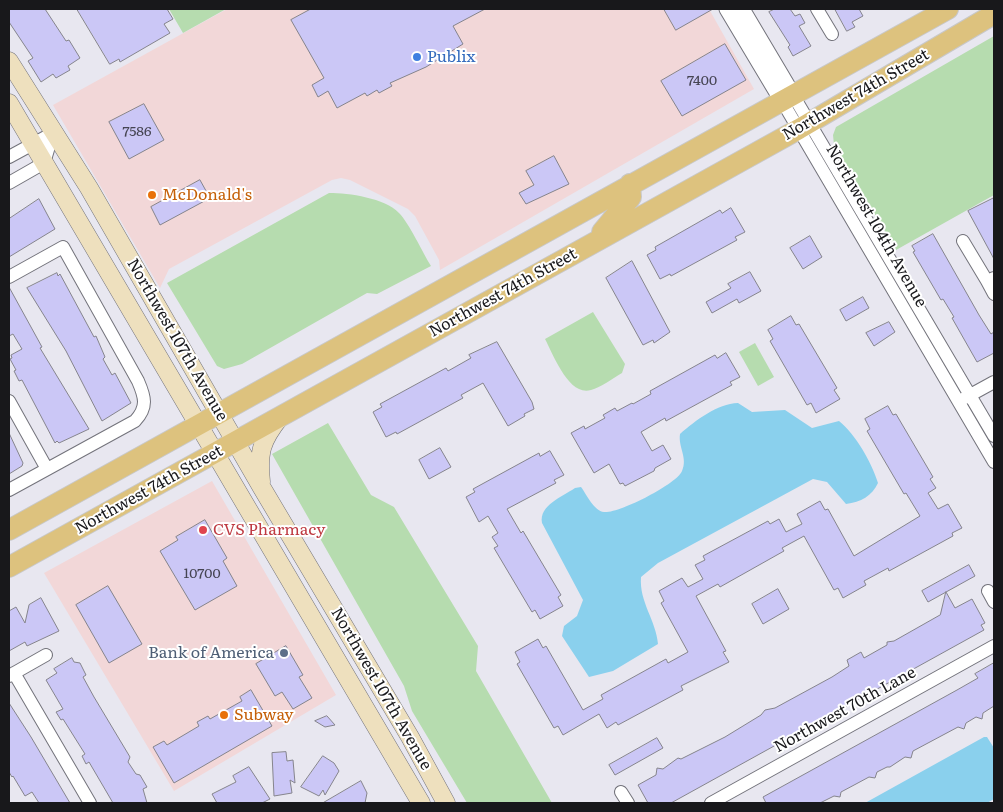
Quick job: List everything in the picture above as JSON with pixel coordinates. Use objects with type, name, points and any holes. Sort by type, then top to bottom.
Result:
[{"type":"main road","name":"Northwest 74th Street","points":[[9,530],[948,9]]},
{"type":"main road","name":"Northwest 74th Street","points":[[9,567],[804,126],[994,14]]},
{"type":"main road","name":"Northwest 107th Avenue","points":[[9,61],[93,197],[262,488],[378,681],[446,803]]},
{"type":"main road","name":"Northwest 107th Avenue","points":[[9,103],[421,803]]},
{"type":"main road","points":[[592,242],[631,197],[630,184]]},
{"type":"main road","points":[[262,488],[260,451],[264,440],[281,416]]},
{"type":"street","name":"Northwest 104th Avenue","points":[[726,9],[804,126],[964,398],[994,462]]},
{"type":"street","name":"Northwest 104th Avenue","points":[[742,9],[787,98]]},
{"type":"street","points":[[817,9],[832,34]]},
{"type":"street","points":[[9,156],[53,132]]},
{"type":"street","points":[[9,183],[44,163],[53,132]]},
{"type":"street","points":[[963,240],[991,280],[994,294]]},
{"type":"street","points":[[9,277],[63,247],[145,396],[143,413],[136,421],[9,490]]},
{"type":"street","points":[[964,398],[994,382]]},
{"type":"street","name":"Northwest 104th Avenue","points":[[964,398],[994,436]]},
{"type":"street","points":[[9,401],[47,469]]},
{"type":"street","name":"Northwest 70th Lane","points":[[711,803],[994,646]]},
{"type":"street","points":[[46,655],[11,674],[89,800]]},
{"type":"shaded area","points":[[227,9],[709,9],[754,89],[440,270],[439,260],[415,216],[408,209],[350,180],[341,178],[332,180],[169,269],[160,288],[53,105]]},
{"type":"shaded area","points":[[212,481],[336,695],[174,791],[44,573]]},
{"type":"green space","points":[[169,9],[226,9],[183,33]]},
{"type":"green space","points":[[994,36],[994,195],[896,250],[834,145],[833,135],[836,127]]},
{"type":"green space","points":[[329,193],[366,197],[393,208],[407,224],[431,266],[377,294],[367,293],[242,364],[224,369],[217,366],[167,283]]},
{"type":"green space","points":[[593,312],[625,364],[622,373],[606,383],[595,389],[583,390],[576,387],[563,373],[545,339]]},
{"type":"green space","points":[[755,343],[774,377],[758,386],[739,352]]},
{"type":"green space","points":[[328,423],[371,495],[394,507],[478,646],[476,671],[552,803],[467,803],[412,711],[404,686],[272,454]]},
{"type":"water","points":[[738,403],[752,412],[785,410],[812,428],[839,421],[862,449],[878,483],[865,498],[846,504],[827,482],[813,479],[658,563],[641,577],[641,586],[657,635],[658,644],[613,671],[589,677],[562,636],[564,626],[577,616],[583,600],[542,523],[544,511],[552,502],[575,488],[581,487],[594,506],[604,512],[634,503],[659,490],[678,477],[684,466],[680,434],[700,418],[722,406]]},
{"type":"water","points":[[987,737],[994,748],[994,799],[987,803],[865,803]]},
{"type":"building","points":[[9,9],[45,9],[66,41],[69,40],[80,58],[68,66],[70,70],[56,78],[53,74],[41,82],[28,61],[33,58],[9,22]]},
{"type":"building","points":[[77,9],[167,9],[173,19],[164,24],[170,33],[120,62],[119,59],[110,64]]},
{"type":"building","points":[[311,9],[485,9],[453,26],[463,44],[426,67],[390,83],[392,86],[379,93],[377,90],[367,96],[365,93],[337,108],[328,91],[318,97],[312,85],[324,78],[291,20]]},
{"type":"building","points":[[664,9],[713,9],[676,30]]},
{"type":"building","points":[[775,9],[790,9],[795,16],[800,14],[805,23],[799,26],[811,46],[793,56],[788,47],[790,45],[769,12]]},
{"type":"building","points":[[835,9],[859,9],[863,16],[852,22],[855,27],[847,31]]},
{"type":"building","points":[[725,44],[746,80],[682,116],[661,81]]},
{"type":"building","points":[[144,104],[164,140],[129,159],[109,122]]},
{"type":"building","points":[[554,156],[569,184],[526,204],[519,193],[534,185],[526,171]]},
{"type":"building","points":[[200,180],[210,198],[160,225],[151,207]]},
{"type":"building","points":[[994,198],[994,259],[968,211]]},
{"type":"building","points":[[39,199],[55,229],[9,257],[9,219]]},
{"type":"building","points":[[731,208],[745,232],[735,237],[737,240],[671,276],[670,274],[660,279],[647,255],[656,250],[655,247],[720,210],[722,213]]},
{"type":"building","points":[[933,234],[979,315],[991,334],[994,332],[994,353],[977,362],[952,318],[954,317],[943,299],[941,300],[913,252],[915,251],[912,246]]},
{"type":"building","points":[[810,236],[822,257],[803,269],[790,248]]},
{"type":"building","points":[[632,261],[670,332],[654,343],[653,340],[643,345],[606,278]]},
{"type":"building","points":[[750,272],[761,291],[739,303],[737,299],[712,313],[706,302],[731,288],[728,284]]},
{"type":"building","points":[[57,273],[58,276],[60,274],[94,337],[96,336],[105,357],[103,359],[112,375],[115,373],[131,403],[102,421],[66,351],[27,288]]},
{"type":"building","points":[[9,287],[42,347],[40,348],[89,429],[59,443],[57,441],[55,443],[22,380],[19,381],[10,359],[12,358],[11,355],[22,349],[13,334],[9,336]]},
{"type":"building","points":[[863,297],[869,308],[846,321],[840,310]]},
{"type":"building","points":[[791,316],[796,325],[799,324],[837,388],[834,390],[840,399],[816,413],[811,403],[807,405],[770,341],[773,339],[768,330]]},
{"type":"building","points":[[889,322],[895,332],[874,346],[866,333]]},
{"type":"building","points":[[497,342],[532,402],[534,409],[508,426],[483,383],[461,395],[463,398],[397,434],[396,432],[386,437],[373,412],[382,407],[380,404],[446,368],[448,371],[471,358],[469,355]]},
{"type":"building","points":[[726,353],[740,377],[730,382],[732,385],[666,421],[665,418],[641,432],[652,451],[663,445],[671,459],[655,468],[654,471],[625,486],[623,483],[620,484],[609,464],[594,473],[571,433],[584,426],[585,429],[605,418],[603,415],[615,408],[617,411],[633,404],[651,394],[650,391],[715,355],[717,358]]},
{"type":"building","points":[[888,406],[893,415],[896,414],[933,477],[930,479],[936,488],[928,493],[938,509],[948,504],[962,528],[952,533],[953,536],[889,571],[888,568],[864,581],[866,585],[843,598],[838,588],[834,590],[804,536],[782,548],[784,551],[720,587],[718,584],[696,596],[726,651],[723,652],[729,662],[681,686],[683,690],[618,725],[616,722],[607,728],[599,714],[563,735],[558,726],[554,728],[517,664],[520,662],[515,652],[538,639],[543,648],[546,646],[583,710],[603,699],[601,695],[666,659],[668,663],[688,652],[661,603],[664,601],[659,591],[682,578],[688,587],[703,579],[695,565],[705,560],[703,556],[768,521],[770,524],[779,519],[786,532],[802,524],[797,514],[820,501],[825,510],[828,509],[854,556],[920,516],[906,493],[904,494],[867,431],[870,429],[865,419]]},
{"type":"building","points":[[9,433],[23,463],[22,466],[9,474]]},
{"type":"building","points":[[440,448],[451,467],[429,479],[419,460]]},
{"type":"building","points":[[550,451],[564,475],[554,480],[556,483],[507,509],[521,533],[523,531],[561,595],[558,597],[563,606],[540,619],[535,610],[532,612],[494,548],[498,546],[492,537],[498,533],[488,516],[479,522],[466,497],[475,492],[473,489],[539,453],[540,456]]},
{"type":"building","points":[[205,520],[227,558],[223,561],[237,586],[195,610],[160,551],[178,540],[176,537]]},
{"type":"building","points":[[969,565],[975,576],[928,602],[922,591]]},
{"type":"building","points":[[108,586],[142,644],[109,663],[76,605]]},
{"type":"building","points":[[778,589],[789,609],[763,624],[752,604]]},
{"type":"building","points":[[946,592],[955,608],[972,599],[985,623],[981,625],[984,630],[671,803],[648,803],[638,785],[656,775],[657,768],[663,769],[678,758],[681,759],[725,737],[761,715],[765,710],[775,708],[832,677],[849,666],[847,660],[861,652],[864,658],[887,645],[887,642],[894,641],[940,615]]},
{"type":"building","points":[[41,598],[59,631],[27,646],[25,642],[9,651],[9,611],[16,607],[25,623],[29,605]]},
{"type":"building","points":[[286,646],[303,675],[299,677],[312,698],[293,709],[282,692],[275,696],[256,664]]},
{"type":"building","points":[[72,658],[74,662],[80,663],[86,675],[83,677],[130,757],[128,762],[136,774],[140,775],[147,787],[143,789],[147,803],[113,803],[89,762],[86,764],[82,756],[85,754],[63,719],[61,720],[56,712],[63,709],[46,680],[57,673],[54,669]]},
{"type":"building","points":[[994,663],[994,706],[983,713],[982,719],[976,717],[966,723],[964,729],[958,727],[913,751],[911,758],[905,757],[890,767],[877,772],[875,778],[869,777],[841,792],[840,797],[834,796],[820,803],[766,803],[763,797],[978,678],[975,674]]},
{"type":"building","points":[[251,690],[272,726],[174,783],[153,747],[164,741],[167,745],[199,726],[197,722],[208,716],[210,719],[242,701],[240,697]]},
{"type":"building","points":[[9,703],[70,803],[39,803],[32,792],[25,796],[12,777],[9,772]]},
{"type":"building","points":[[327,716],[335,725],[325,727],[315,721]]},
{"type":"building","points":[[657,738],[663,748],[615,775],[609,765]]},
{"type":"building","points":[[286,752],[287,761],[293,760],[295,783],[290,780],[292,793],[274,796],[272,753]]},
{"type":"building","points":[[323,756],[334,763],[339,771],[325,795],[323,790],[319,796],[301,787]]},
{"type":"building","points":[[249,767],[270,799],[262,803],[217,803],[212,794],[236,782],[233,776]]},
{"type":"building","points":[[361,781],[367,793],[365,803],[323,803]]},
{"type":"place","name":"Publix","points":[[417,57]]},
{"type":"place","name":"McDonald's","points":[[152,195]]},
{"type":"place","name":"CVS Pharmacy","points":[[203,530]]},
{"type":"place","name":"Bank of America","points":[[284,653]]},
{"type":"place","name":"Subway","points":[[224,715]]}]
